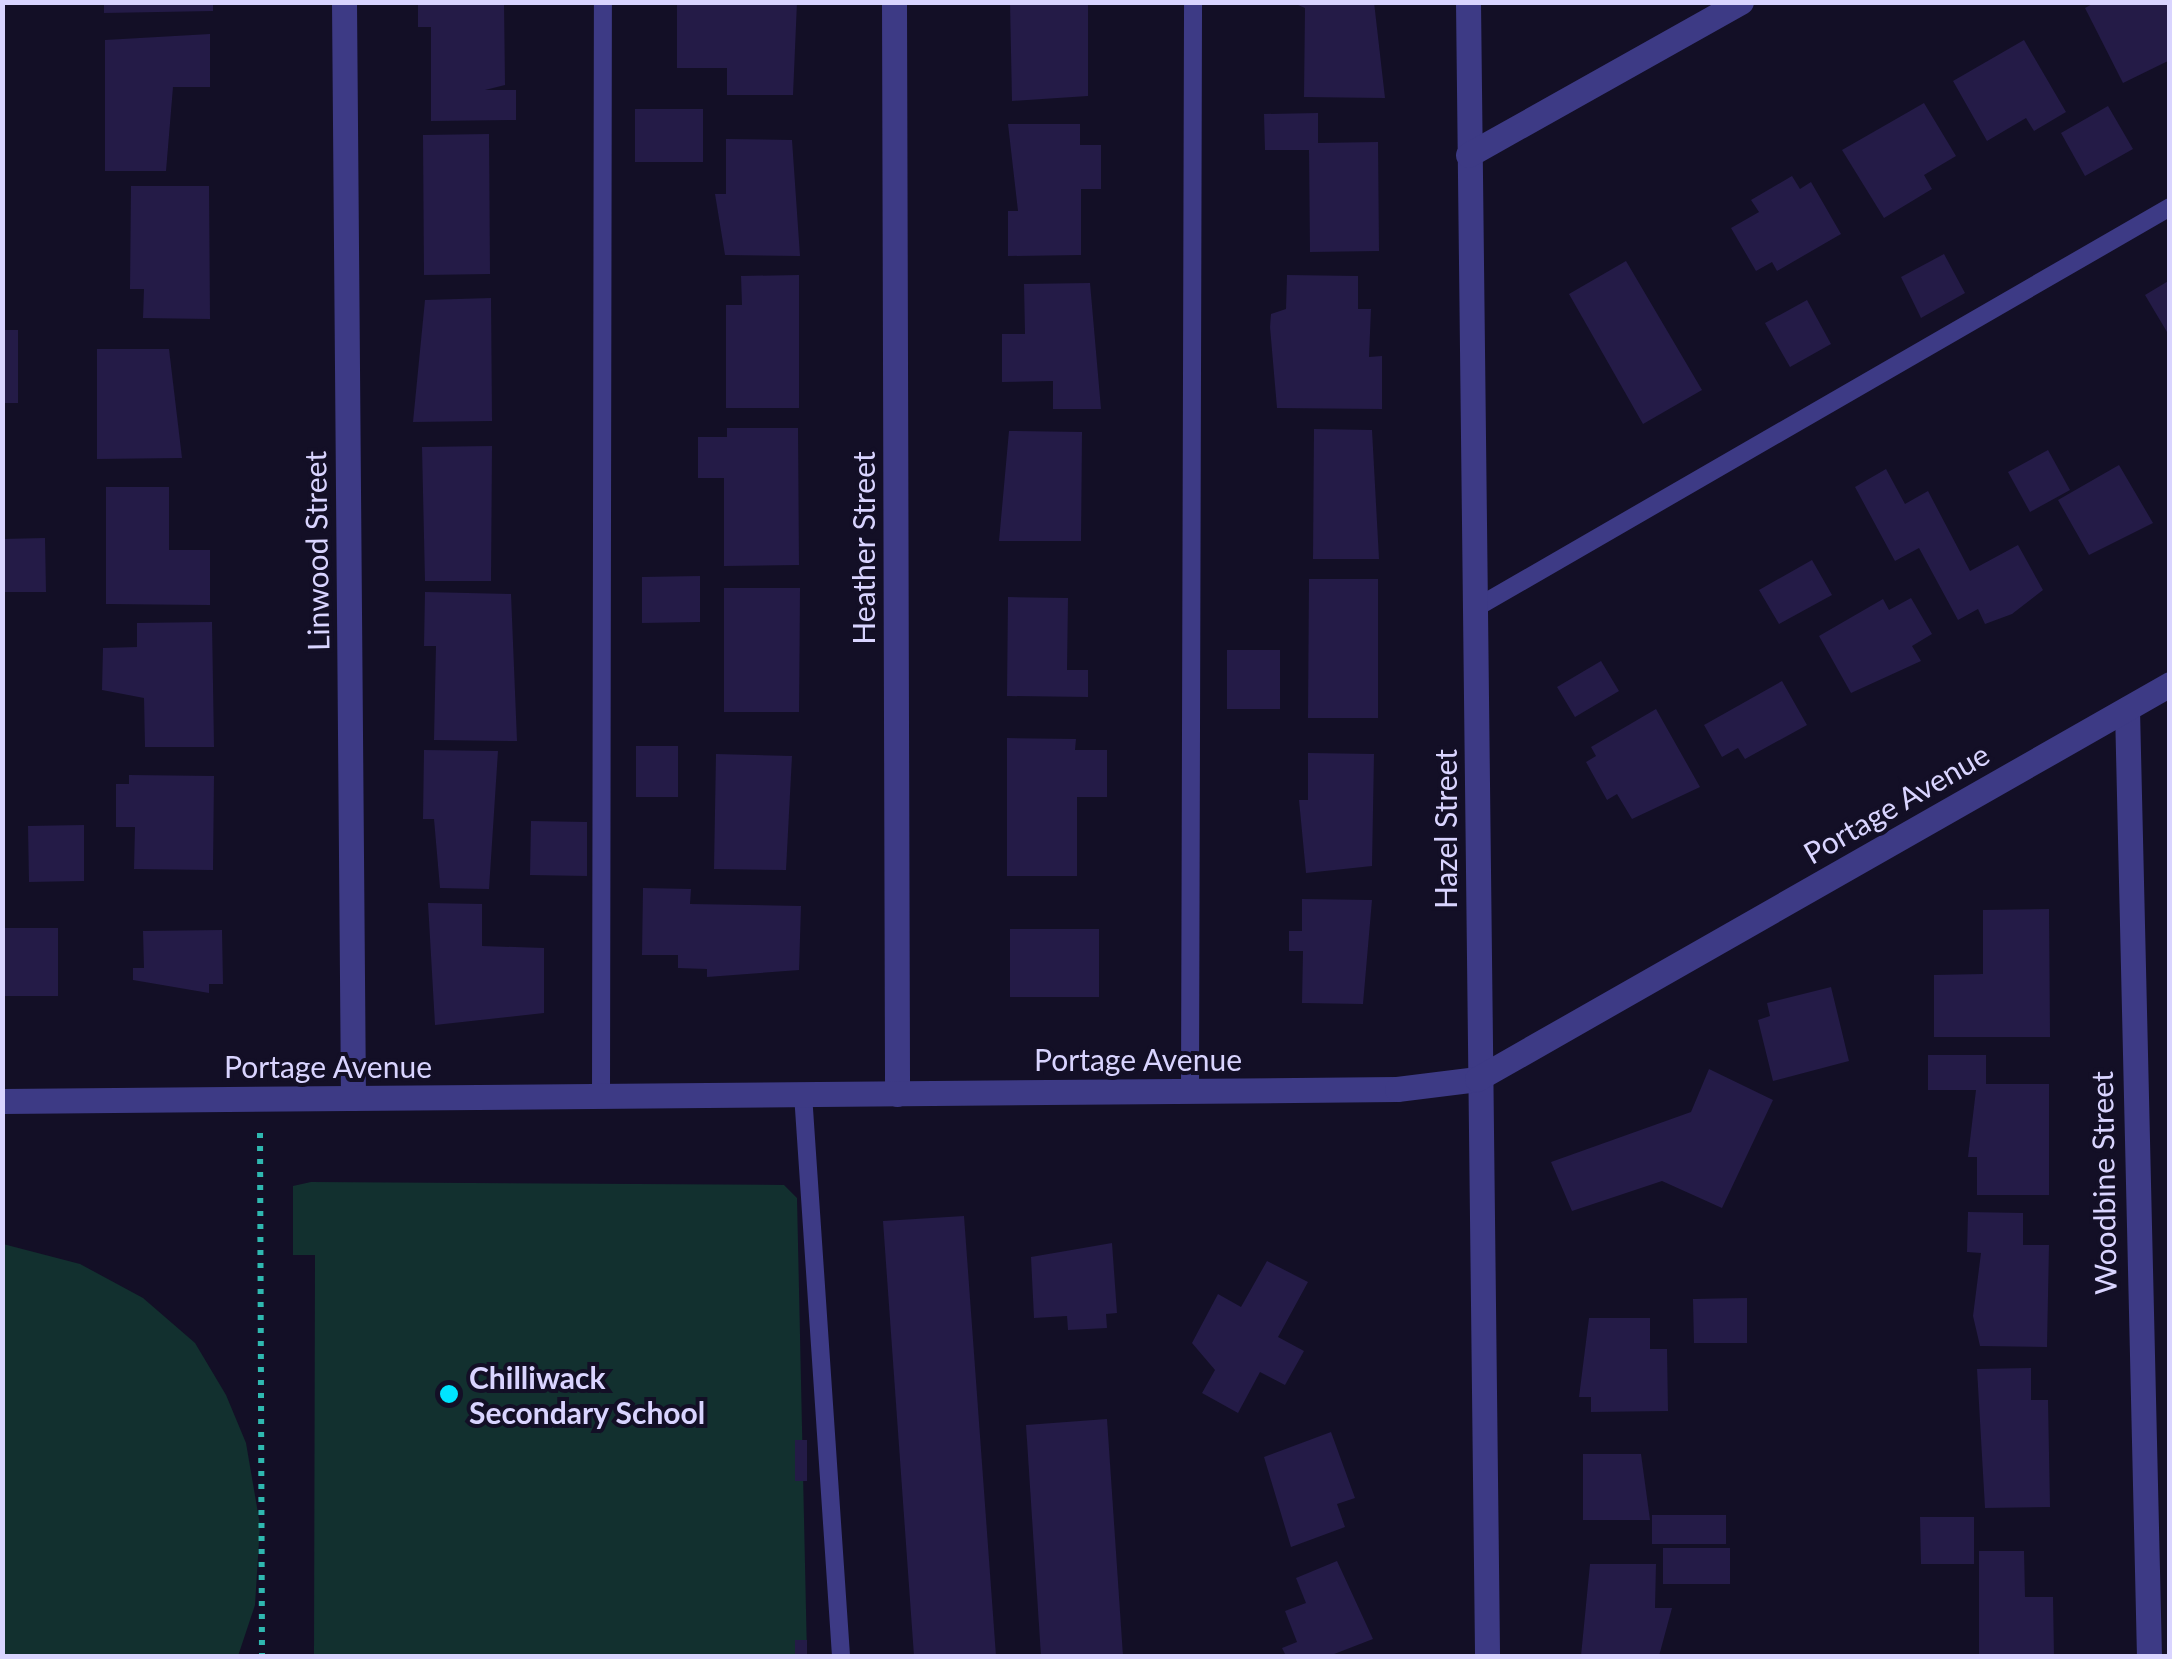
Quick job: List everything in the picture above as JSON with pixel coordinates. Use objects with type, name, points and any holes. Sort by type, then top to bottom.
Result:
[{"type":"street","name":"Linwood Street","points":[[344,2],[354,1098]]},
{"type":"street","name":"Heather Street","points":[[894,2],[896,1094]]},
{"type":"street","name":"Hazel Street","points":[[1468,2],[1478,606],[1477,1079],[1487,1656]]},
{"type":"street","points":[[1468,155],[1741,2]]},
{"type":"street","name":"Portage Avenue","points":[[2,1101],[1190,1091],[1477,1079],[2170,684]]},
{"type":"street","name":"Woodbine Street","points":[[2127,709],[2150,1656]]},
{"type":"lane","points":[[601,1096],[603,2]]},
{"type":"lane","points":[[1190,1091],[1193,2]]},
{"type":"lane","points":[[1478,606],[2170,207]]},
{"type":"lane","points":[[803,1094],[840,1656]]},
{"type":"path","points":[[260,1099],[262,1656]]},
{"type":"green space","points":[[311,1182],[784,1185],[797,1198],[807,1656],[314,1656],[315,1255],[293,1255],[293,1186]]},
{"type":"green space","points":[[3,1244],[80,1264],[143,1298],[195,1343],[226,1395],[246,1443],[260,1525],[255,1605],[238,1656],[3,1656]]},
{"type":"building","points":[[104,2],[213,2],[213,11],[104,13]]},
{"type":"building","points":[[418,2],[504,2],[505,85],[485,90],[516,90],[516,120],[431,121],[431,27],[418,27]]},
{"type":"building","points":[[797,2],[793,95],[727,95],[727,68],[677,68],[677,3]]},
{"type":"building","points":[[1010,2],[1088,2],[1088,96],[1012,101]]},
{"type":"building","points":[[1291,2],[1374,2],[1385,98],[1304,97],[1305,8]]},
{"type":"building","points":[[2096,2],[2170,2],[2170,60],[2123,83],[2085,8]]},
{"type":"building","points":[[210,34],[210,87],[173,87],[166,171],[105,171],[105,40]]},
{"type":"building","points":[[2024,40],[2066,112],[2034,131],[2026,118],[1987,141],[1953,81]]},
{"type":"building","points":[[1924,103],[1956,156],[1924,175],[1932,189],[1884,218],[1842,150]]},
{"type":"building","points":[[2108,106],[2133,149],[2085,176],[2061,133]]},
{"type":"building","points":[[635,109],[703,109],[703,162],[635,162]]},
{"type":"building","points":[[1318,113],[1318,143],[1378,142],[1379,251],[1310,252],[1309,150],[1265,150],[1264,114]]},
{"type":"building","points":[[1008,124],[1080,124],[1080,145],[1101,145],[1101,189],[1081,189],[1081,255],[1008,256],[1008,211],[1018,211]]},
{"type":"building","points":[[489,134],[490,274],[424,275],[423,135]]},
{"type":"building","points":[[726,139],[792,140],[800,256],[725,255],[715,194],[726,194]]},
{"type":"building","points":[[1792,176],[1800,189],[1811,182],[1841,234],[1777,271],[1772,262],[1756,271],[1731,228],[1759,212],[1751,200]]},
{"type":"building","points":[[131,186],[209,186],[210,319],[143,318],[144,289],[130,289]]},
{"type":"building","points":[[1944,254],[1965,293],[1921,318],[1901,277]]},
{"type":"building","points":[[1626,261],[1702,390],[1643,424],[1569,294]]},
{"type":"building","points":[[799,275],[799,408],[726,408],[726,305],[742,305],[741,276]]},
{"type":"building","points":[[1287,275],[1358,276],[1358,309],[1371,309],[1369,357],[1382,356],[1382,409],[1277,408],[1270,327],[1271,314],[1286,309]]},
{"type":"building","points":[[2170,280],[2170,337],[2145,295]]},
{"type":"building","points":[[1090,283],[1101,409],[1053,409],[1053,381],[1002,382],[1002,334],[1025,334],[1024,284]]},
{"type":"building","points":[[491,298],[492,421],[413,422],[425,300]]},
{"type":"building","points":[[1807,300],[1831,344],[1790,367],[1765,323]]},
{"type":"building","points":[[2,330],[18,330],[18,403],[2,403]]},
{"type":"building","points":[[97,349],[169,349],[182,458],[97,459]]},
{"type":"building","points":[[727,428],[798,428],[799,565],[724,566],[724,478],[698,478],[698,437],[727,437]]},
{"type":"building","points":[[1314,429],[1372,430],[1379,559],[1313,559]]},
{"type":"building","points":[[1009,431],[1082,432],[1081,541],[999,541]]},
{"type":"building","points":[[492,446],[491,581],[425,581],[422,447]]},
{"type":"building","points":[[2048,450],[2070,490],[2030,512],[2008,472]]},
{"type":"building","points":[[2119,465],[2153,523],[2089,555],[2058,500]]},
{"type":"building","points":[[1886,469],[1905,504],[1928,491],[1970,571],[2018,545],[2043,590],[2012,614],[1985,624],[1978,609],[1958,620],[1919,548],[1895,561],[1855,487]]},
{"type":"building","points":[[106,487],[169,487],[169,550],[210,550],[210,605],[106,604]]},
{"type":"building","points":[[45,538],[46,592],[2,592],[2,539]]},
{"type":"building","points":[[1812,560],[1832,595],[1779,624],[1759,590]]},
{"type":"building","points":[[700,576],[700,622],[642,623],[642,577]]},
{"type":"building","points":[[1309,579],[1378,579],[1378,718],[1308,718]]},
{"type":"building","points":[[724,588],[800,588],[799,712],[724,712]]},
{"type":"building","points":[[425,592],[511,594],[517,741],[434,740],[436,646],[424,646]]},
{"type":"building","points":[[1008,597],[1068,598],[1067,670],[1088,670],[1088,697],[1007,696]]},
{"type":"building","points":[[1911,598],[1932,634],[1912,646],[1921,661],[1851,693],[1819,636],[1883,599],[1889,610]]},
{"type":"building","points":[[212,622],[214,747],[145,747],[144,698],[102,690],[103,648],[137,647],[137,623]]},
{"type":"building","points":[[1227,650],[1280,650],[1280,709],[1227,709]]},
{"type":"building","points":[[1601,661],[1619,691],[1575,717],[1557,687]]},
{"type":"building","points":[[1782,681],[1807,725],[1745,759],[1738,748],[1722,757],[1704,725]]},
{"type":"building","points":[[1656,709],[1700,787],[1632,819],[1617,794],[1607,800],[1586,762],[1596,756],[1591,747]]},
{"type":"building","points":[[1007,738],[1076,739],[1075,750],[1107,750],[1107,797],[1077,797],[1077,876],[1007,876]]},
{"type":"building","points":[[636,746],[678,746],[678,797],[636,797]]},
{"type":"building","points":[[424,750],[498,751],[489,889],[440,888],[434,819],[423,819]]},
{"type":"building","points":[[1308,753],[1374,754],[1372,866],[1306,873],[1299,800],[1308,800]]},
{"type":"building","points":[[716,754],[792,756],[786,870],[714,869]]},
{"type":"building","points":[[129,775],[214,776],[213,870],[134,869],[135,827],[116,827],[116,784],[129,784]]},
{"type":"building","points":[[531,821],[587,822],[587,876],[530,875]]},
{"type":"building","points":[[84,825],[84,881],[29,882],[28,826]]},
{"type":"building","points":[[643,888],[691,889],[690,904],[801,906],[799,970],[707,977],[707,969],[678,968],[678,955],[642,955]]},
{"type":"building","points":[[1302,899],[1372,900],[1363,1004],[1302,1003],[1303,951],[1289,951],[1289,931],[1302,931]]},
{"type":"building","points":[[428,903],[482,904],[482,946],[544,948],[544,1013],[435,1025]]},
{"type":"building","points":[[2049,909],[2050,1037],[1934,1037],[1934,975],[1983,974],[1983,910]]},
{"type":"building","points":[[2,928],[58,928],[58,996],[2,996]]},
{"type":"building","points":[[1010,929],[1099,929],[1099,997],[1010,997]]},
{"type":"building","points":[[222,930],[223,984],[209,984],[209,993],[133,980],[133,968],[144,968],[143,931]]},
{"type":"building","points":[[1831,987],[1849,1061],[1773,1081],[1758,1020],[1770,1016],[1767,1003]]},
{"type":"building","points":[[1928,1055],[1986,1055],[1986,1084],[2049,1084],[2049,1195],[1977,1195],[1977,1157],[1968,1157],[1976,1090],[1928,1090]]},
{"type":"building","points":[[1709,1069],[1773,1100],[1722,1208],[1662,1181],[1572,1211],[1551,1162],[1691,1112]]},
{"type":"building","points":[[1968,1212],[2023,1213],[2023,1245],[2049,1245],[2047,1347],[1980,1346],[1973,1316],[1981,1253],[1967,1252]]},
{"type":"building","points":[[964,1216],[996,1656],[914,1656],[883,1221]]},
{"type":"building","points":[[1112,1243],[1117,1313],[1106,1314],[1107,1328],[1068,1330],[1067,1316],[1034,1318],[1031,1257]]},
{"type":"building","points":[[1267,1261],[1308,1282],[1278,1337],[1304,1351],[1285,1385],[1260,1372],[1238,1413],[1202,1393],[1215,1370],[1192,1343],[1218,1294],[1241,1307]]},
{"type":"building","points":[[1747,1298],[1747,1343],[1694,1343],[1693,1299]]},
{"type":"building","points":[[1589,1318],[1650,1318],[1650,1349],[1667,1349],[1668,1411],[1591,1412],[1591,1397],[1579,1397]]},
{"type":"building","points":[[2031,1368],[2031,1400],[2048,1400],[2050,1507],[1985,1508],[1977,1369]]},
{"type":"building","points":[[1107,1419],[1123,1656],[1041,1656],[1026,1425]]},
{"type":"building","points":[[1331,1432],[1355,1498],[1337,1504],[1345,1527],[1291,1547],[1264,1457]]},
{"type":"building","points":[[795,1440],[807,1440],[807,1481],[795,1481]]},
{"type":"building","points":[[1583,1454],[1641,1454],[1650,1520],[1583,1520]]},
{"type":"building","points":[[1652,1515],[1726,1515],[1726,1544],[1652,1544]]},
{"type":"building","points":[[1920,1517],[1974,1517],[1974,1564],[1921,1564]]},
{"type":"building","points":[[1663,1548],[1730,1548],[1730,1584],[1663,1584]]},
{"type":"building","points":[[1979,1551],[2024,1551],[2025,1597],[2053,1597],[2054,1656],[1979,1656]]},
{"type":"building","points":[[1337,1561],[1373,1639],[1329,1656],[1286,1656],[1282,1648],[1297,1642],[1285,1611],[1306,1603],[1296,1578]]},
{"type":"building","points":[[1590,1564],[1656,1564],[1655,1608],[1672,1608],[1659,1656],[1581,1656]]},
{"type":"building","points":[[795,1640],[807,1640],[807,1656],[795,1656]]},
{"type":"place","name":"Chilliwack Secondary School","points":[[449,1394]]}]
